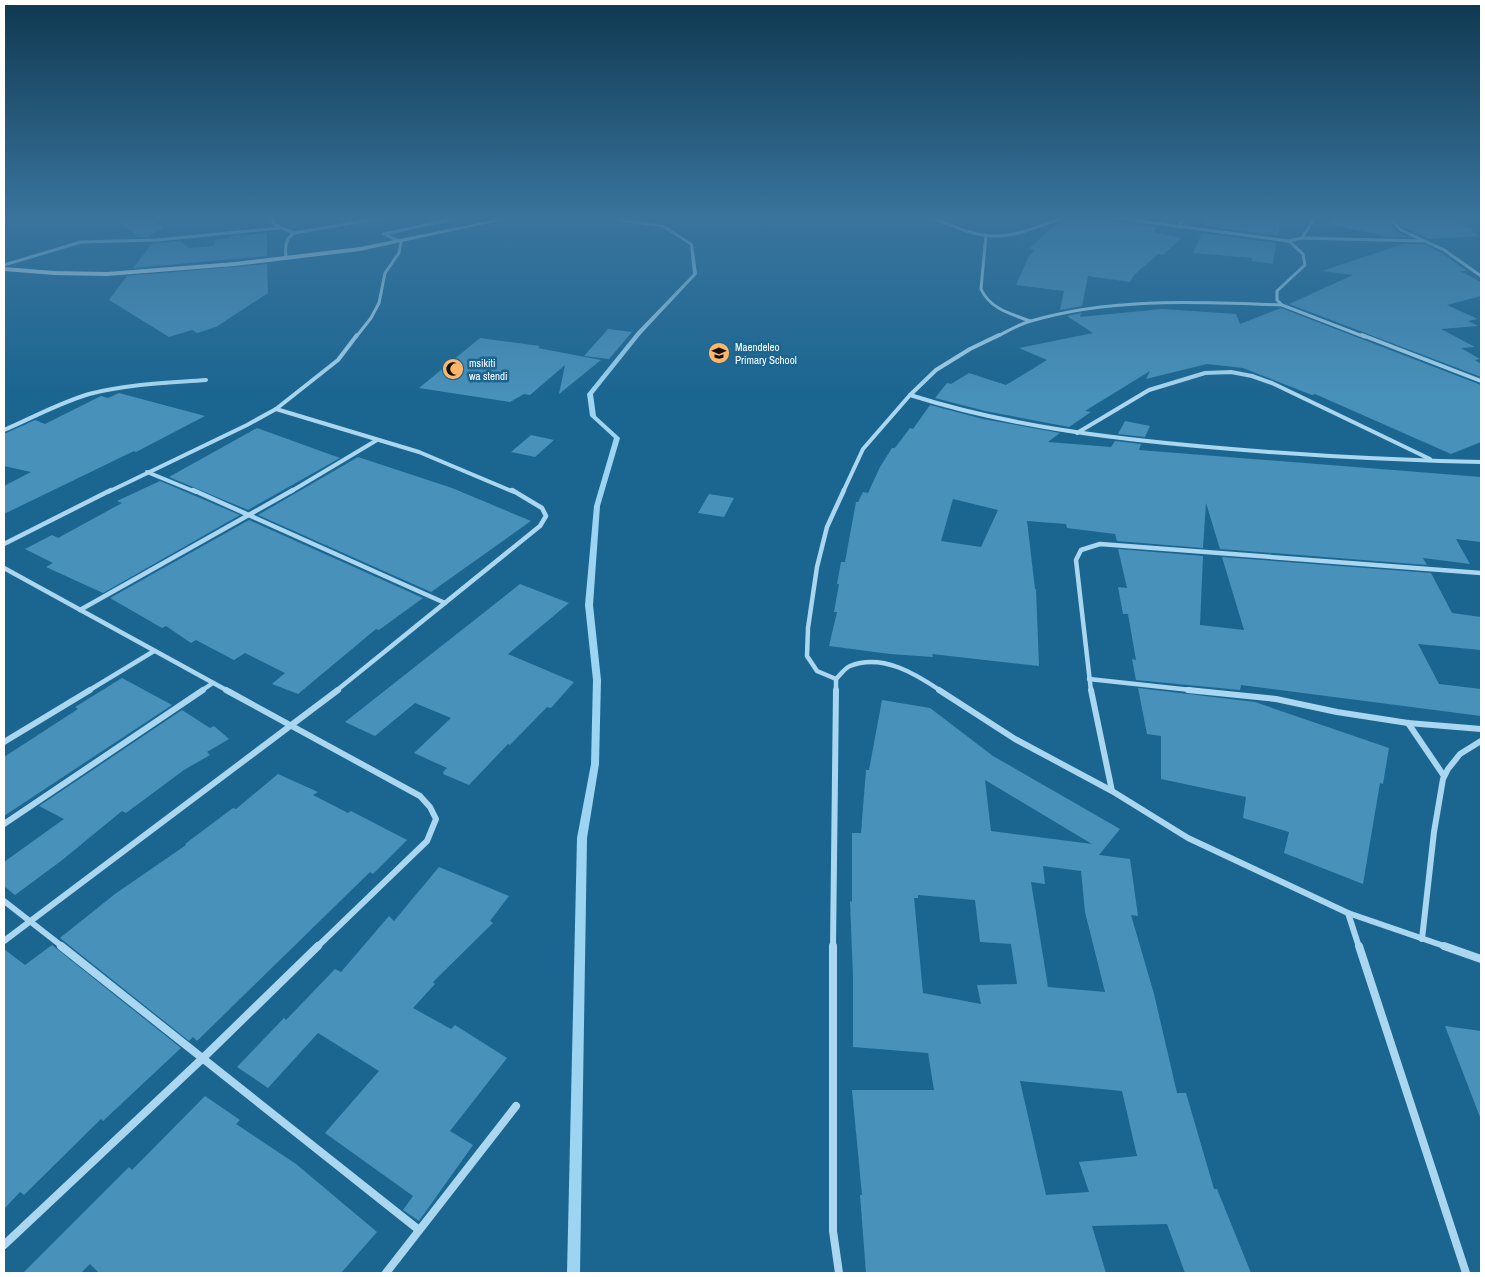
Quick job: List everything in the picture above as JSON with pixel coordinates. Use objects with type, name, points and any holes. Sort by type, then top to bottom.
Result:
[{"type":"street","points":[[4,544],[147,472],[210,444],[276,409],[338,360],[362,332],[379,303],[384,276]]},
{"type":"street","points":[[982,276],[981,289],[984,297],[992,304],[1030,321]]},
{"type":"street","points":[[1282,305],[1278,300],[1277,291],[1294,276]]},
{"type":"street","points":[[836,679],[817,671],[807,656],[808,628],[817,567],[827,527],[864,449],[910,394],[951,359],[1030,321],[1077,311],[1153,302],[1223,302],[1282,305],[1481,382]]},
{"type":"street","points":[[1076,434],[1149,390],[1204,373],[1231,372],[1252,376],[1272,383],[1431,460]]},
{"type":"street","points":[[4,430],[57,405],[90,394],[123,387],[206,380]]},
{"type":"street","points":[[910,394],[986,418],[1076,434],[1131,441],[1245,451],[1481,462]]},
{"type":"street","points":[[4,941],[289,725],[347,684],[540,526],[546,516],[542,508],[511,490],[419,452],[276,409]]},
{"type":"street","points":[[80,610],[311,480],[378,440]]},
{"type":"street","points":[[147,472],[445,603]]},
{"type":"street","points":[[1112,791],[1089,679],[1076,560],[1081,550],[1100,544],[1124,545],[1481,573]]},
{"type":"street","points":[[4,568],[420,796],[430,807],[436,819],[427,841],[203,1058],[4,1245]]},
{"type":"street","points":[[4,742],[154,651]]},
{"type":"street","points":[[839,1273],[833,1231],[832,1063],[836,679],[848,666],[864,662],[895,665],[926,681],[1014,739],[1112,791],[1188,838],[1348,913],[1481,959]]},
{"type":"street","points":[[1089,679],[1276,699],[1336,712],[1408,723],[1481,729]]},
{"type":"street","points":[[4,824],[213,683]]},
{"type":"street","points":[[1408,723],[1444,776]]},
{"type":"street","points":[[1422,938],[1428,905],[1435,815],[1444,776],[1461,753],[1473,744],[1481,741]]},
{"type":"street","points":[[4,901],[419,1230]]},
{"type":"street","points":[[1348,913],[1466,1273]]},
{"type":"street","points":[[386,1273],[516,1106]]},
{"type":"building","points":[[127,276],[267,276],[268,293],[216,327],[197,333],[192,330],[169,337],[109,300]]},
{"type":"building","points":[[1020,276],[1134,276],[1130,282],[1088,276],[1082,306],[1060,310],[1064,291],[1016,285]]},
{"type":"building","points":[[1352,276],[1469,276],[1481,282],[1481,296],[1447,305],[1478,319],[1468,321],[1478,326],[1441,329],[1475,347],[1461,348],[1480,359],[1475,360],[1481,364],[1481,377],[1289,304]]},
{"type":"building","points":[[1281,308],[1481,385],[1481,442],[1451,454],[1315,394],[1312,395],[1243,368],[1207,364],[1146,379],[1150,371],[1085,411],[1091,412],[1069,427],[985,411],[935,398],[947,383],[951,384],[969,373],[1006,385],[1047,360],[1019,348],[1093,333],[1067,316],[1081,313],[1080,317],[1162,309],[1236,314],[1240,324]]},
{"type":"building","points":[[608,329],[632,332],[609,359],[584,356]]},
{"type":"building","points":[[480,338],[540,346],[538,348],[601,360],[559,394],[565,365],[530,395],[524,394],[510,402],[419,388]]},
{"type":"building","points":[[119,393],[205,416],[136,452],[134,451],[4,514],[4,486],[31,472],[4,466],[4,434],[35,420],[45,424],[101,396],[108,398]]},
{"type":"building","points":[[930,405],[983,419],[1060,433],[1048,442],[1111,447],[1115,441],[1141,444],[1139,450],[1481,477],[1481,542],[1456,539],[1470,564],[1423,558],[1427,565],[1220,549],[1206,503],[1203,548],[1117,541],[1115,534],[1067,528],[1066,524],[1027,521],[1036,589],[1039,666],[932,654],[933,657],[890,654],[829,646],[837,612],[834,612],[841,562],[845,562],[856,502],[858,502],[863,492],[868,493],[880,467],[892,448],[895,448],[910,428],[913,429]],"holes":[[[953,499],[998,510],[981,547],[941,541]]]},
{"type":"building","points":[[1125,421],[1150,426],[1145,437],[1118,434]]},
{"type":"building","points":[[257,428],[340,458],[248,510],[169,477]]},
{"type":"building","points":[[531,435],[554,440],[535,457],[511,452]]},
{"type":"building","points":[[358,457],[452,488],[531,521],[431,592],[258,515]]},
{"type":"building","points":[[160,481],[240,515],[103,593],[46,567],[53,563],[25,549],[52,535],[58,538],[122,503],[117,501]]},
{"type":"building","points":[[709,494],[734,498],[724,517],[698,513]]},
{"type":"building","points":[[249,520],[423,598],[379,630],[376,629],[298,694],[272,684],[285,673],[245,653],[234,660],[196,640],[191,643],[166,626],[162,628],[110,598]]},
{"type":"building","points":[[1118,549],[1203,556],[1200,625],[1244,630],[1222,557],[1431,573],[1452,613],[1481,617],[1481,650],[1418,644],[1439,684],[1481,689],[1481,716],[1241,685],[1240,690],[1136,680],[1132,659],[1136,660],[1128,614],[1123,614],[1118,587],[1127,588]]},
{"type":"building","points":[[520,584],[569,603],[508,654],[574,682],[551,708],[547,707],[469,785],[443,774],[447,768],[414,753],[451,718],[415,703],[375,736],[345,722]]},
{"type":"building","points":[[122,678],[172,705],[4,816],[4,757],[78,709],[75,707]]},
{"type":"building","points":[[1138,688],[1255,702],[1389,748],[1383,784],[1380,783],[1363,884],[1284,853],[1289,832],[1243,818],[1246,797],[1161,779],[1161,736],[1147,734]]},
{"type":"building","points":[[882,700],[930,708],[993,756],[1120,829],[1099,855],[1130,859],[1138,916],[1131,915],[1154,994],[1177,1093],[1186,1093],[1214,1189],[1217,1189],[1251,1273],[1185,1273],[1167,1224],[1092,1226],[1106,1273],[866,1273],[860,1195],[862,1195],[852,1090],[934,1090],[928,1053],[853,1047],[850,901],[852,902],[852,833],[861,833],[866,770],[869,770]],"holes":[[[985,780],[1092,844],[991,831]],[[1043,866],[1081,871],[1085,912],[1105,992],[1048,987],[1031,882],[1045,884]],[[918,895],[975,900],[980,942],[1011,944],[1017,984],[977,985],[981,1004],[923,993],[914,898],[918,898]],[[1020,1081],[1122,1091],[1137,1156],[1079,1162],[1089,1192],[1046,1195]]]},
{"type":"building","points":[[182,710],[210,728],[214,726],[229,739],[207,752],[210,755],[184,770],[126,813],[122,811],[61,861],[15,895],[4,886],[4,862],[64,819],[39,806]]},
{"type":"building","points":[[278,774],[318,792],[313,795],[348,813],[351,811],[407,840],[373,874],[370,872],[197,1041],[193,1037],[189,1041],[60,938],[115,894],[186,845],[233,808],[236,809]]},
{"type":"building","points":[[439,867],[509,896],[490,921],[493,923],[433,982],[435,984],[413,1008],[451,1029],[455,1025],[507,1058],[450,1131],[473,1145],[419,1221],[403,1210],[413,1196],[325,1133],[379,1071],[318,1033],[268,1088],[237,1067],[335,969],[341,972],[389,916],[394,921]]},
{"type":"building","points":[[52,945],[181,1048],[103,1121],[101,1119],[24,1195],[20,1192],[4,1209],[4,949],[25,965]]},
{"type":"building","points":[[1445,1026],[1481,1031],[1480,1117]]},
{"type":"building","points":[[205,1096],[240,1120],[236,1124],[296,1164],[377,1232],[341,1273],[99,1273],[90,1264],[81,1273],[23,1273],[129,1167],[132,1170]]},
{"type":"waterway","points":[[573,1273],[582,838],[595,764],[597,680],[589,605],[597,506],[617,438],[593,416],[590,394],[639,333],[693,276]]},
{"type":"place","name":"Maendeleo Primary School","points":[[719,353]]},
{"type":"place","name":"msikiti wa stendi","points":[[453,369]]}]
